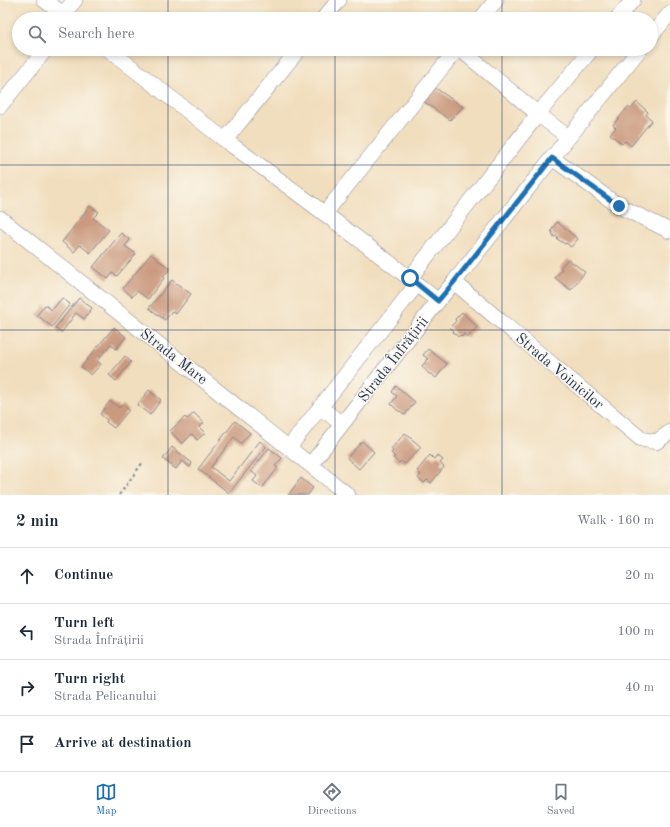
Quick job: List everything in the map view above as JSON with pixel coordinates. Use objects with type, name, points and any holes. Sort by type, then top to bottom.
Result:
[{"type":"street","points":[[44,0],[60,12]]},
{"type":"street","points":[[69,12],[75,0]]},
{"type":"street","points":[[329,12],[339,0]]},
{"type":"street","points":[[487,12],[496,0]]},
{"type":"street","points":[[623,12],[633,0]]},
{"type":"street","points":[[658,27],[670,12]]},
{"type":"street","points":[[0,106],[40,56]]},
{"type":"street","points":[[117,56],[225,140],[325,213],[438,301]]},
{"type":"street","points":[[225,140],[293,56]]},
{"type":"street","points":[[325,213],[452,56]]},
{"type":"street","points":[[467,56],[568,137]]},
{"type":"street","points":[[289,447],[320,408],[538,114],[586,56]]},
{"type":"street","name":"Strada Înfrățirii","points":[[311,464],[438,301],[634,56]]},
{"type":"street","points":[[552,158],[619,206],[670,231]]},
{"type":"street","name":"Strada Mare","points":[[0,218],[311,464],[348,495]]},
{"type":"street","name":"Strada Voinicilor","points":[[454,282],[641,439],[656,442],[670,432]]},
{"type":"street","points":[[320,408],[342,424]]},
{"type":"path","points":[[119,495],[143,462]]},
{"type":"building","points":[[434,87],[463,107],[450,120],[423,101]]},
{"type":"building","points":[[637,102],[648,112],[646,115],[652,120],[631,146],[625,141],[622,144],[610,134],[616,128],[613,125],[628,107],[631,109]]},
{"type":"building","points":[[90,206],[99,212],[93,218],[109,230],[90,253],[80,245],[74,252],[62,242]]},
{"type":"building","points":[[557,222],[578,239],[571,247],[557,239],[557,236],[554,237],[551,231]]},
{"type":"building","points":[[121,233],[130,240],[125,246],[136,254],[117,276],[113,273],[108,279],[93,267]]},
{"type":"building","points":[[151,254],[170,269],[148,299],[137,291],[132,297],[123,288]]},
{"type":"building","points":[[568,259],[585,272],[571,290],[555,278],[562,269],[560,268]]},
{"type":"building","points":[[172,280],[191,294],[176,314],[172,311],[165,320],[149,308]]},
{"type":"building","points":[[62,298],[70,304],[52,327],[37,315],[45,305],[52,310]]},
{"type":"building","points":[[79,298],[92,308],[84,319],[76,313],[61,333],[55,328]]},
{"type":"building","points":[[462,312],[477,327],[467,338],[464,334],[462,337],[460,335],[458,337],[450,327]]},
{"type":"building","points":[[114,327],[126,337],[116,349],[111,344],[97,361],[101,364],[91,375],[81,367]]},
{"type":"building","points":[[428,349],[447,364],[436,378],[429,374],[422,366],[428,359],[423,355]]},
{"type":"building","points":[[125,356],[131,362],[116,381],[109,375]]},
{"type":"building","points":[[396,386],[415,402],[405,415],[391,404],[397,396],[392,392]]},
{"type":"building","points":[[149,390],[161,400],[150,415],[137,405]]},
{"type":"building","points":[[110,401],[119,408],[122,405],[129,410],[114,428],[106,422],[107,420],[100,414]]},
{"type":"building","points":[[194,413],[204,423],[199,427],[205,433],[197,440],[192,434],[182,444],[170,431],[185,417],[187,419]]},
{"type":"building","points":[[235,421],[250,433],[241,443],[234,437],[211,467],[229,481],[260,441],[266,447],[229,493],[198,469]]},
{"type":"building","points":[[405,433],[421,447],[405,464],[401,461],[399,463],[393,458],[395,457],[391,453],[393,451],[391,449]]},
{"type":"building","points":[[362,441],[374,452],[359,469],[347,458]]},
{"type":"building","points":[[172,447],[192,463],[190,467],[182,461],[176,469],[163,459]]},
{"type":"building","points":[[269,448],[282,458],[275,466],[278,468],[262,488],[253,481],[257,476],[251,471]]},
{"type":"building","points":[[430,455],[434,459],[437,455],[443,460],[440,463],[444,467],[431,483],[427,480],[424,483],[418,478],[421,475],[417,471]]},
{"type":"building","points":[[301,478],[313,488],[308,495],[288,495]]},
{"type":"route","points":[[410,278],[438,301],[552,158],[619,206]]}]
